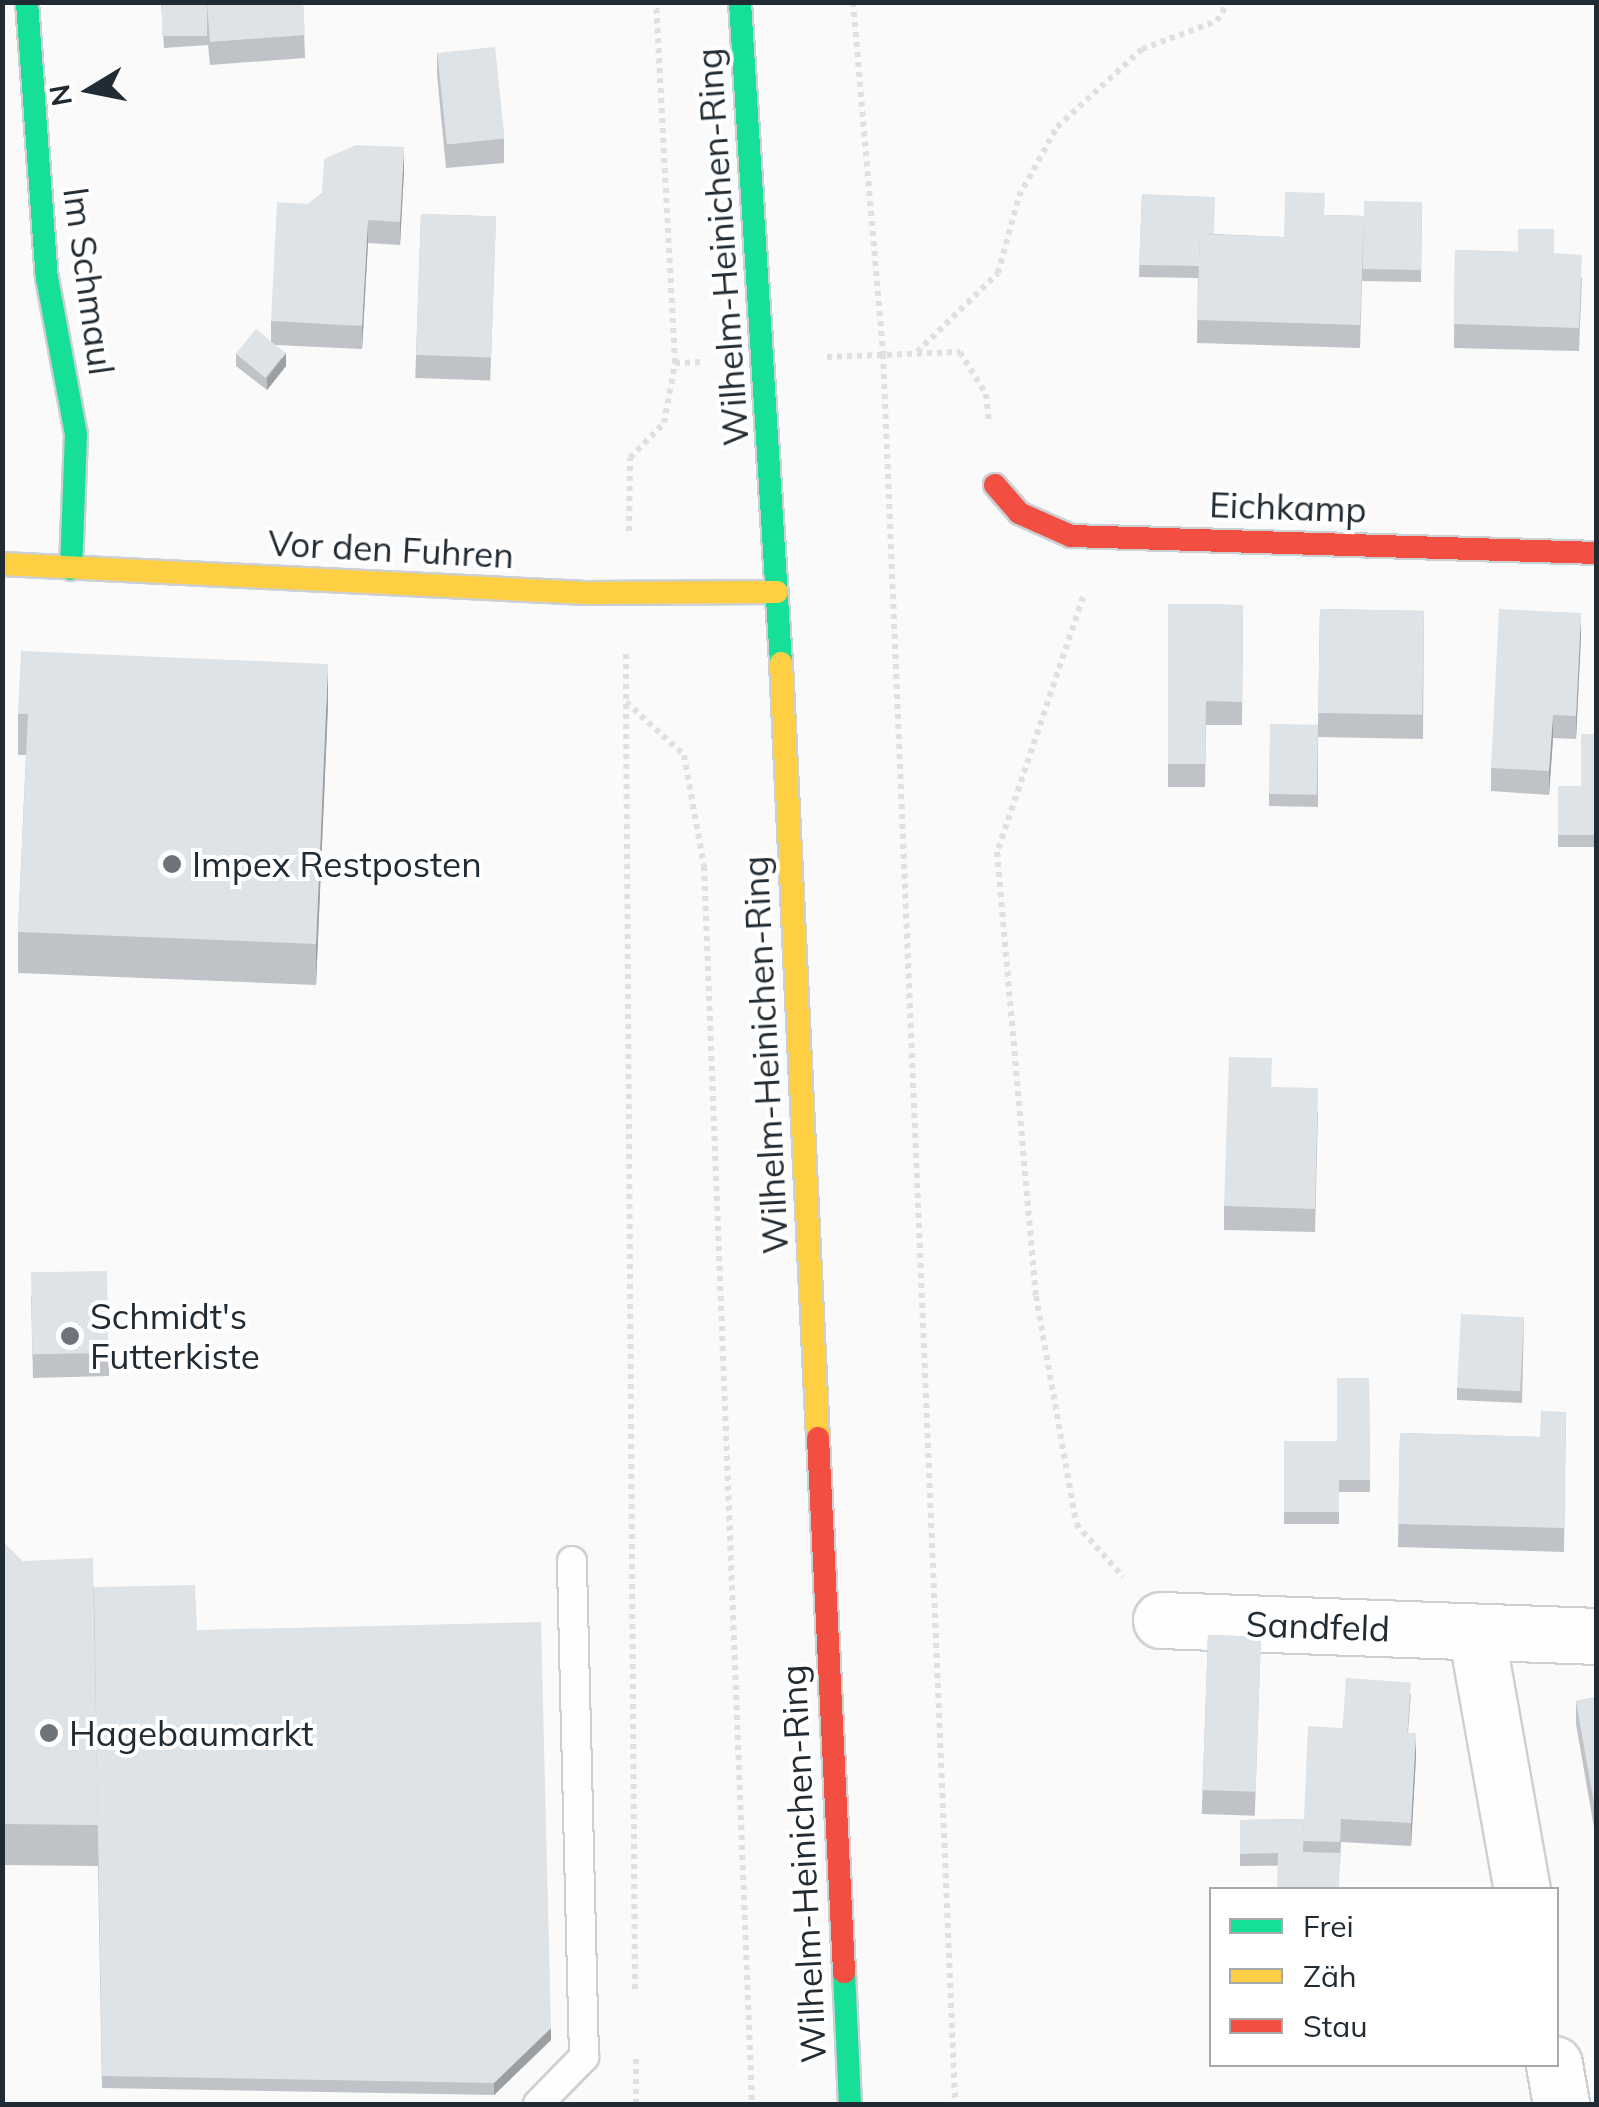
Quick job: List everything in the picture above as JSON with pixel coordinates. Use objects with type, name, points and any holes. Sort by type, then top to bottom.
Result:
[{"type":"main road","name":"Im Schmaul","points":[[27,2],[47,278],[76,434],[70,569]]},
{"type":"main road","name":"Wilhelm-Heinichen-Ring","points":[[740,2],[777,592],[850,2104]]},
{"type":"main road","name":"Eichkamp","points":[[995,485],[1019,513],[1071,536],[1596,553]]},
{"type":"main road","name":"Vor den Fuhren","points":[[2,564],[628,594],[777,592]]},
{"type":"street","name":"Sandfeld","points":[[1161,1620],[1596,1636]]},
{"type":"street","points":[[1476,1632],[1521,1887]]},
{"type":"street","points":[[1555,2067],[1562,2104]]},
{"type":"lane","points":[[538,2104],[584,2057],[572,1561]]},
{"type":"path","points":[[636,2006],[626,702],[630,458],[664,423],[674,362],[656,2]]},
{"type":"path","points":[[853,2],[883,354],[956,2104]]},
{"type":"path","points":[[918,352],[998,273],[1019,196],[1057,127],[1142,49],[1217,20],[1228,2]]},
{"type":"path","points":[[883,354],[960,352],[986,394],[995,485]]},
{"type":"path","points":[[1110,536],[996,852],[1036,1296],[1076,1524],[1161,1620]]},
{"type":"path","points":[[626,702],[684,755],[704,866],[752,2104]]},
{"type":"path","points":[[636,2045],[636,2104]]},
{"type":"building","points":[[162,2],[207,2],[207,36],[162,36]]},
{"type":"building","points":[[207,2],[303,2],[305,35],[210,42]]},
{"type":"building","points":[[495,47],[505,138],[447,145],[437,53]]},
{"type":"building","points":[[356,145],[404,147],[400,222],[368,220],[362,326],[271,321],[277,202],[308,204],[322,193],[324,159]]},
{"type":"building","points":[[1285,192],[1325,193],[1324,215],[1364,216],[1360,325],[1197,320],[1200,234],[1284,237]]},
{"type":"building","points":[[1142,194],[1215,197],[1214,234],[1200,234],[1199,266],[1139,265]]},
{"type":"building","points":[[1364,201],[1422,202],[1421,270],[1363,269]]},
{"type":"building","points":[[421,214],[496,217],[491,358],[416,355]]},
{"type":"building","points":[[1518,229],[1554,229],[1554,253],[1582,255],[1579,328],[1454,324],[1455,250],[1518,252]]},
{"type":"building","points":[[256,329],[286,353],[265,378],[236,354]]},
{"type":"building","points":[[1168,604],[1243,605],[1242,702],[1206,701],[1205,764],[1168,764]]},
{"type":"building","points":[[1320,609],[1424,611],[1422,715],[1318,713]]},
{"type":"building","points":[[1499,609],[1581,613],[1576,716],[1553,715],[1549,771],[1491,768]]},
{"type":"building","name":"Impex Restposten","points":[[21,651],[328,664],[316,944],[18,932],[28,714],[18,714]]},
{"type":"building","points":[[1270,724],[1318,725],[1317,795],[1269,794]]},
{"type":"building","points":[[1581,734],[1596,734],[1596,835],[1558,835],[1558,786],[1581,786]]},
{"type":"building","points":[[1229,1057],[1272,1058],[1271,1087],[1318,1088],[1315,1209],[1224,1206]]},
{"type":"building","name":"Schmidt's Futterkiste","points":[[107,1271],[108,1353],[32,1354],[31,1272]]},
{"type":"building","points":[[1461,1314],[1524,1317],[1520,1391],[1457,1388]]},
{"type":"building","points":[[1337,1378],[1369,1378],[1370,1480],[1339,1480],[1339,1512],[1284,1512],[1284,1441],[1337,1441]]},
{"type":"building","points":[[1541,1411],[1566,1412],[1564,1528],[1398,1524],[1400,1433],[1540,1437]]},
{"type":"building","name":"Hagebaumarkt","points":[[2,1541],[22,1561],[93,1558],[98,1825],[2,1824]]},
{"type":"building","points":[[195,1585],[197,1630],[541,1622],[551,2028],[494,2083],[102,2076],[94,1587]]},
{"type":"building","points":[[1208,1635],[1261,1637],[1256,1792],[1203,1790]]},
{"type":"building","points":[[1346,1678],[1411,1683],[1407,1733],[1342,1729]]},
{"type":"building","points":[[1596,1697],[1596,1815],[1576,1701]]},
{"type":"building","points":[[1308,1726],[1416,1733],[1411,1823],[1341,1819],[1340,1842],[1303,1841]]},
{"type":"building","points":[[1304,1819],[1303,1852],[1340,1853],[1339,1887],[1277,1887],[1278,1853],[1240,1854],[1240,1820]]},
{"type":"traffic: fast","points":[[27,2],[47,278],[76,434],[71,569]]},
{"type":"traffic: fast","points":[[740,2],[781,663]]},
{"type":"traffic: fast","points":[[844,1972],[850,2104]]},
{"type":"traffic: slow","points":[[2,564],[586,593],[777,592]]},
{"type":"traffic: slow","points":[[781,663],[818,1438]]},
{"type":"traffic: jam","points":[[995,485],[1019,513],[1071,536],[1596,553]]},
{"type":"traffic: jam","points":[[818,1438],[844,1972]]},
{"type":"place","name":"Impex Restposten","points":[[172,864]]},
{"type":"place","name":"Schmidt's Futterkiste","points":[[70,1336]]},
{"type":"place","name":"Hagebaumarkt","points":[[49,1733]]}]
